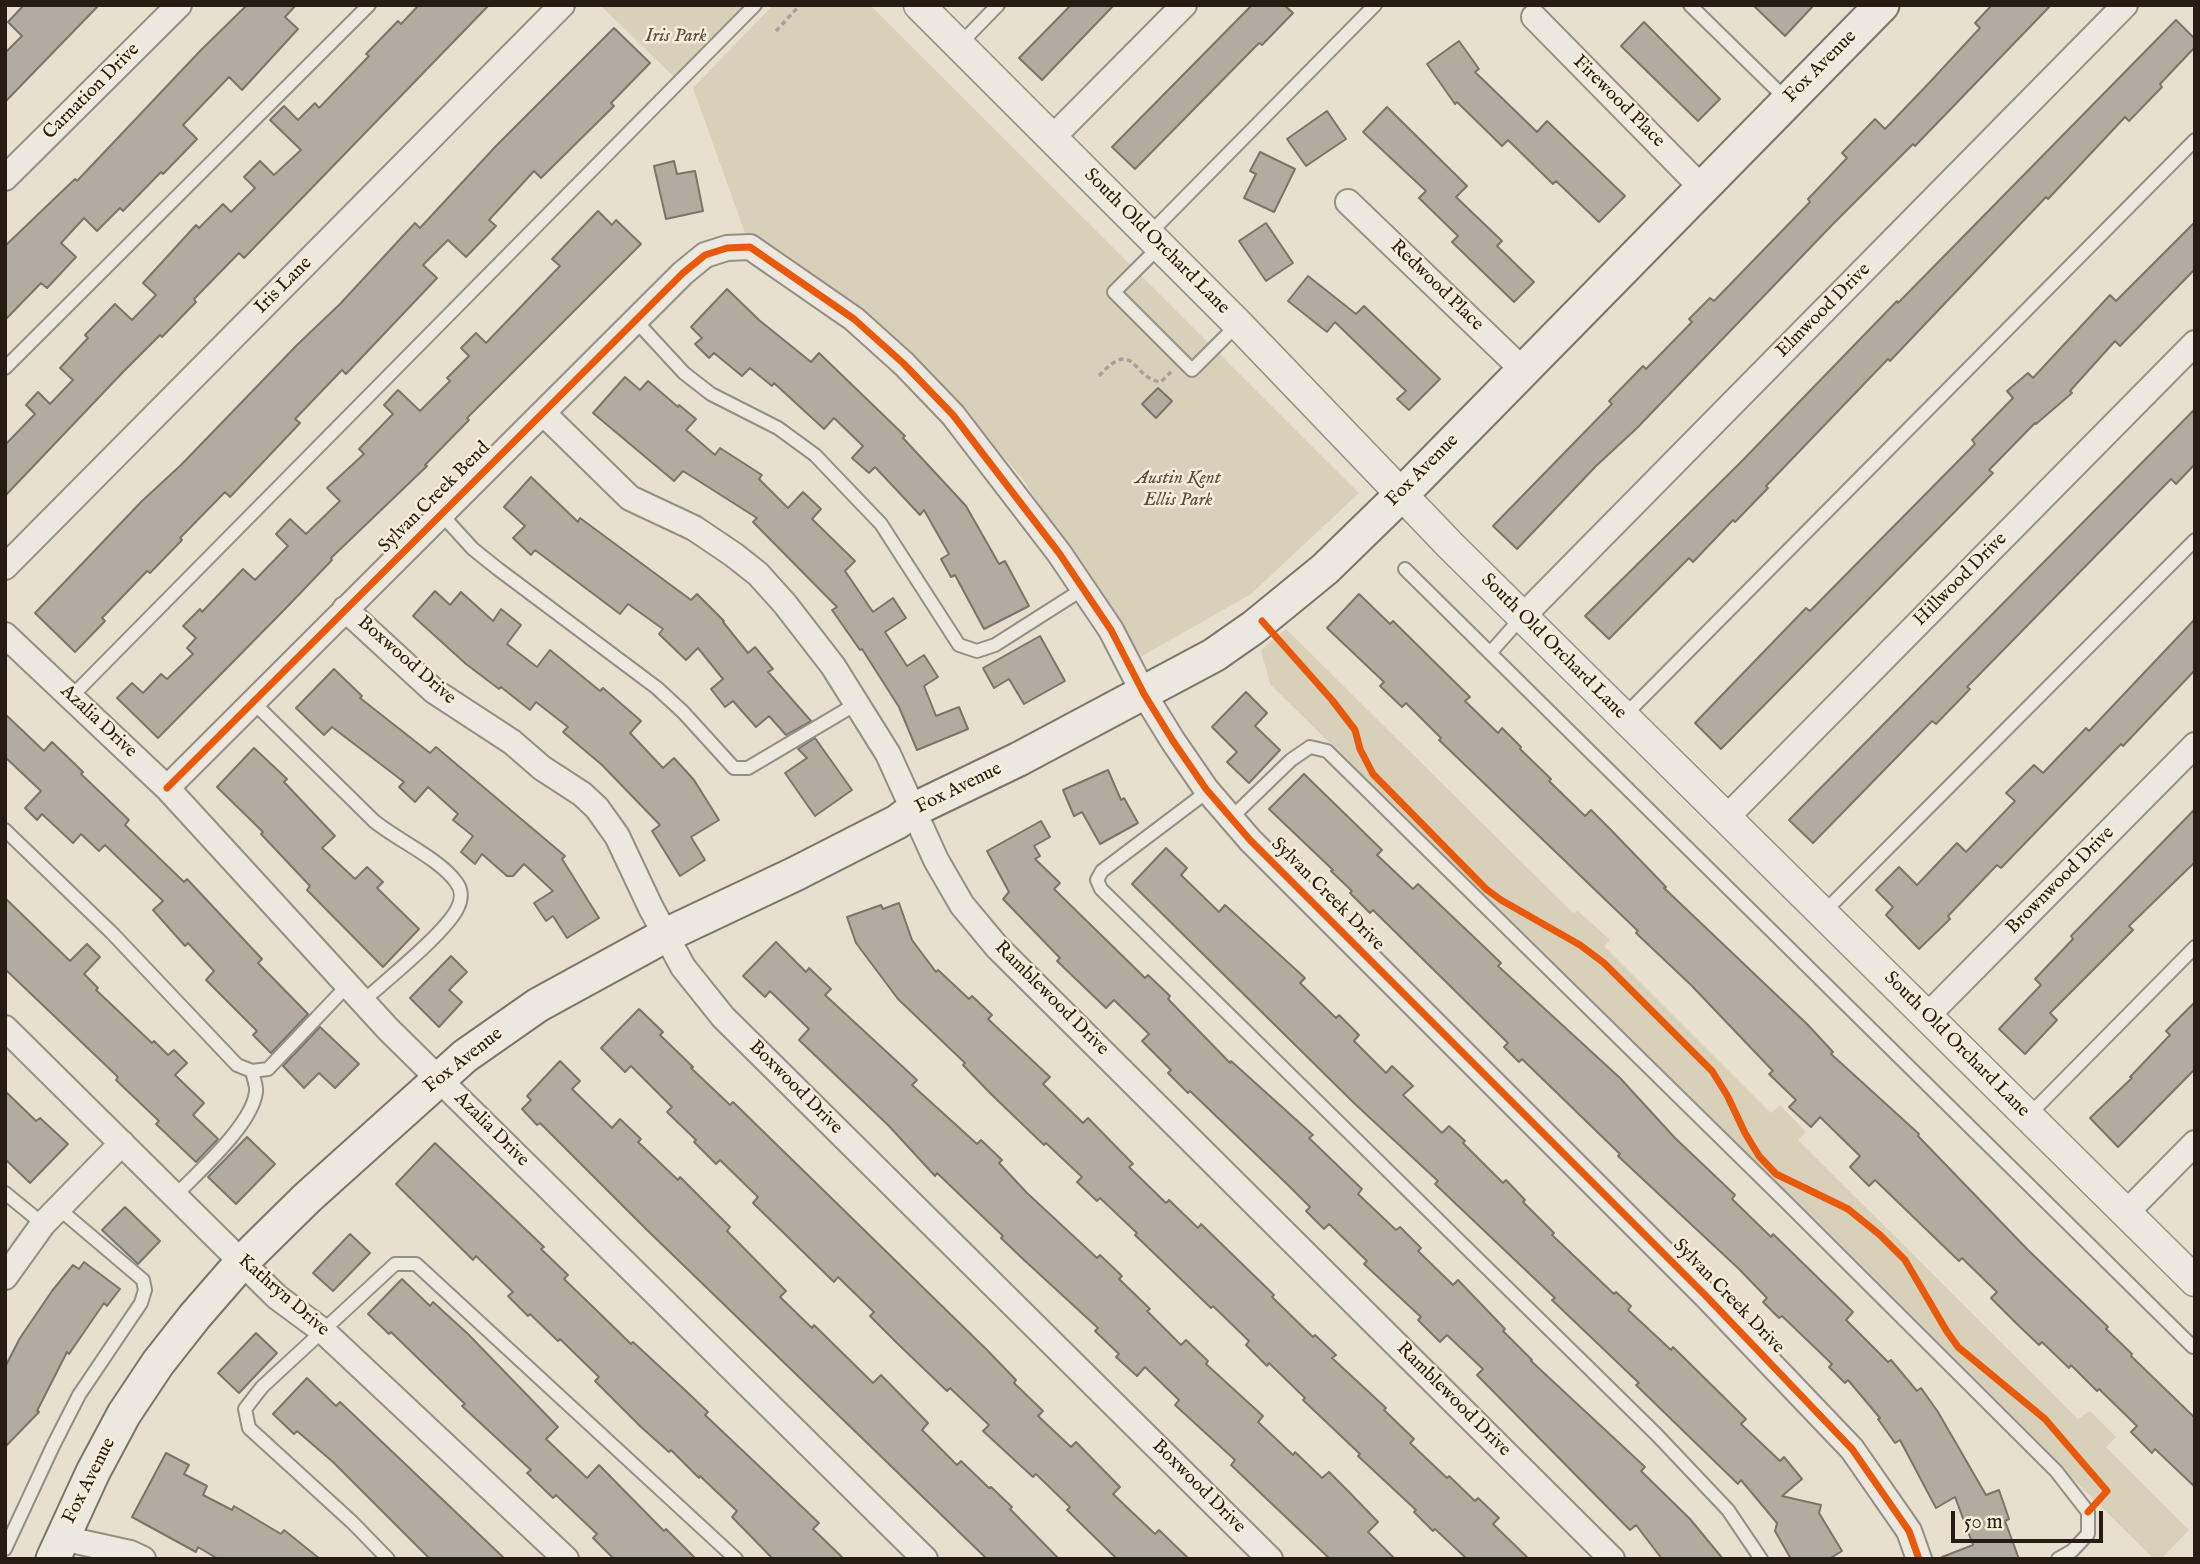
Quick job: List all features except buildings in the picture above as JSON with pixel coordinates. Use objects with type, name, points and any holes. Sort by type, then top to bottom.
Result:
[{"type":"main road","name":"Fox Avenue","points":[[57,1548],[93,1472],[144,1383],[195,1316],[242,1262],[307,1198],[465,1056],[538,1005],[666,935],[818,863],[897,822],[913,810],[1144,694],[1214,655],[1254,627],[1325,569],[1402,494],[1882,5]]},
{"type":"street","name":"Carnation Drive","points":[[5,178],[178,5]]},
{"type":"street","name":"Iris Lane","points":[[5,567],[562,5]]},
{"type":"street","name":"South Old Orchard Lane","points":[[919,5],[1238,324],[1523,616],[2195,1281]]},
{"type":"street","points":[[1051,139],[1184,5]]},
{"type":"street","name":"Elmwood Drive","points":[[1523,616],[2125,5]]},
{"type":"street","name":"Firewood Place","points":[[1534,17],[1702,188]]},
{"type":"street","name":"Redwood Place","points":[[1348,202],[1523,370]]},
{"type":"street","name":"Sylvan Creek Drive","points":[[736,248],[750,247],[854,319],[904,364],[953,415],[1059,553],[1111,631],[1172,741],[1208,791],[1250,840],[1705,1295],[1852,1449],[1909,1531],[1919,1559]]},
{"type":"street","name":"Sylvan Creek Bend","points":[[167,788],[683,273],[705,255],[736,248]]},
{"type":"street","name":"Hillwood Drive","points":[[1726,818],[2195,343]]},
{"type":"street","name":"Ramblewood Drive","points":[[543,413],[630,498],[694,528],[758,574],[833,666],[888,754],[936,860],[962,905],[997,947],[1612,1559]]},
{"type":"street","name":"Boxwood Drive","points":[[345,609],[434,691],[512,742],[542,768],[582,794],[597,808],[617,836],[683,967],[723,1017],[1270,1559]]},
{"type":"street","name":"Azalia Drive","points":[[5,635],[167,788],[355,994],[925,1559]]},
{"type":"street","name":"Brownwood Drive","points":[[1927,1016],[2195,745]]},
{"type":"street","name":"Kathryn Drive","points":[[5,1028],[277,1297],[323,1331],[566,1559]]},
{"type":"street","points":[[5,1277],[51,1216],[122,1143]]},
{"type":"street","points":[[2126,1213],[2195,1143]]},
{"type":"street","points":[[57,1548],[130,1553],[143,1559]]},
{"type":"lane","points":[[5,368],[369,5]]},
{"type":"lane","points":[[71,697],[755,5]]},
{"type":"lane","points":[[959,46],[998,5]]},
{"type":"lane","points":[[1238,324],[1192,370],[1114,292],[1154,241],[1376,5]]},
{"type":"lane","points":[[1690,5],[1788,101]]},
{"type":"lane","points":[[1624,716],[2195,140]]},
{"type":"lane","points":[[636,321],[684,373],[711,394],[778,428],[815,456],[881,524],[959,645],[977,650],[995,645],[1083,589]]},
{"type":"lane","points":[[441,514],[473,549],[657,688],[734,768],[748,768],[856,704]]},
{"type":"lane","points":[[1822,913],[2195,540]]},
{"type":"lane","points":[[1405,569],[2194,1347]]},
{"type":"lane","points":[[1490,653],[1523,616]]},
{"type":"lane","points":[[5,830],[112,933],[237,1065],[252,1071],[268,1069],[355,994],[447,924],[458,907],[461,893],[457,883],[443,867],[392,836],[373,821],[253,702]]},
{"type":"lane","points":[[1231,818],[1291,760],[1310,747],[1327,751],[2056,1471],[2088,1512],[2088,1534],[2058,1559]]},
{"type":"lane","points":[[1208,791],[1102,871],[1097,880],[1101,890],[1657,1435],[1728,1510],[1761,1559]]},
{"type":"lane","points":[[2028,1116],[2195,947]]},
{"type":"lane","points":[[174,1196],[230,1139],[248,1114],[257,1091],[252,1071]]},
{"type":"lane","points":[[5,1193],[51,1216],[143,1280],[145,1290],[141,1303],[79,1395],[5,1549]]},
{"type":"lane","points":[[388,1559],[353,1523],[248,1428],[245,1409],[262,1387],[395,1264],[416,1264],[736,1559]]},
{"type":"path","points":[[776,31],[800,5]]},
{"type":"path","points":[[1099,376],[1119,359],[1129,360],[1147,377],[1161,382],[1182,360]]},
{"type":"green space","name":"Iris Park","points":[[600,5],[751,5],[677,80]]},
{"type":"green space","name":"Austin Kent Ellis Park","points":[[773,5],[870,5],[1359,493],[1251,594],[1137,659],[1023,479],[922,363],[750,247],[693,88]]},
{"type":"green space","points":[[1286,629],[1573,913],[1578,911],[1610,940],[1604,946],[1771,1113],[1780,1105],[1806,1132],[1798,1140],[2078,1419],[2090,1411],[2116,1437],[2106,1447],[2189,1530],[2161,1559],[2154,1559],[1270,684],[1261,650]]},
{"type":"cycle path","points":[[167,788],[683,273],[705,255],[727,248],[750,247],[854,319],[904,364],[953,415],[1059,553],[1111,630],[1144,694],[1206,789],[1250,840],[1705,1295],[1852,1449],[1909,1531],[1919,1559]]},
{"type":"cycle path","points":[[1262,621],[1355,730],[1360,749],[1373,774],[1486,889],[1580,945],[1604,963],[1712,1071],[1759,1156],[1776,1174],[1848,1209],[1905,1260],[1958,1347],[2045,1419],[2107,1491],[2088,1512]]}]
